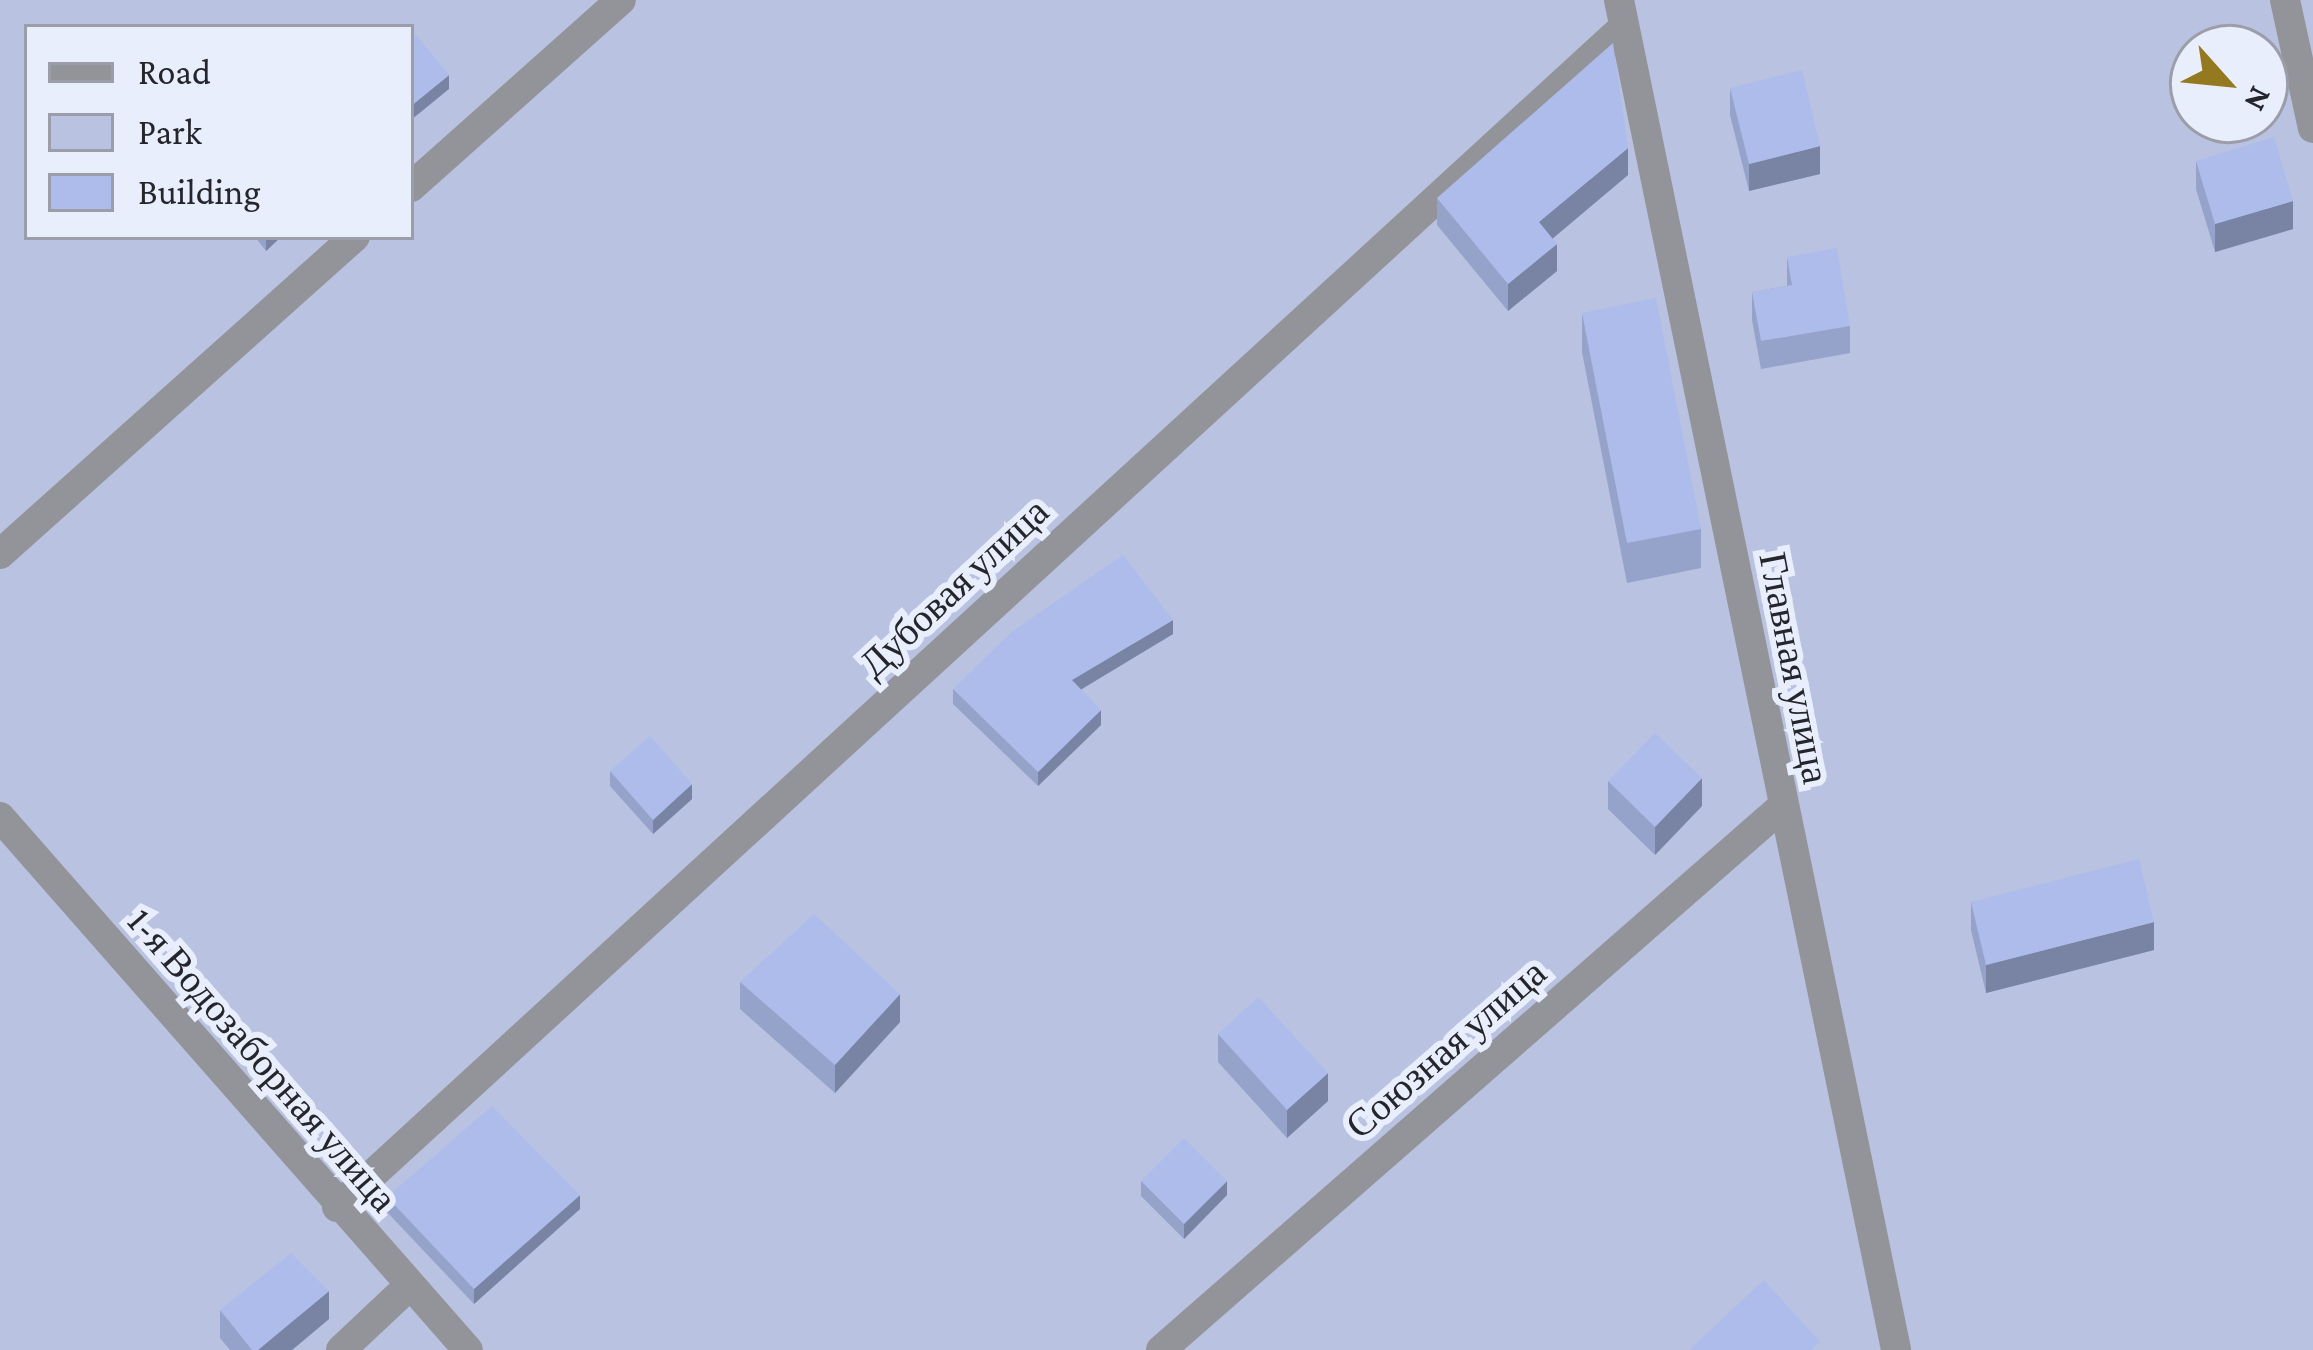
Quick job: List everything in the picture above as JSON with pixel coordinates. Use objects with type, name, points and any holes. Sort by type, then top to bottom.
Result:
[{"type":"street","points":[[414,185],[621,0]]},
{"type":"street","points":[[2285,0],[2313,128]]},
{"type":"street","name":"Главная улица","points":[[1621,14],[1896,1350]]},
{"type":"street","name":"Дубовая улица","points":[[337,1207],[1621,14]]},
{"type":"street","points":[[0,554],[353,240]]},
{"type":"street","name":"Союзная улица","points":[[1161,1350],[1782,807]]},
{"type":"street","name":"1-я Водозаборная улица","points":[[0,817],[337,1207],[468,1350]]},
{"type":"street","points":[[341,1350],[409,1286]]},
{"type":"green space","points":[[0,0],[2313,0],[2313,1350],[0,1350]]},
{"type":"building","points":[[414,37],[449,75],[414,104]]},
{"type":"building","points":[[1613,43],[1628,148],[1539,222],[1557,244],[1508,284],[1437,198]]},
{"type":"building","points":[[1802,70],[1820,146],[1749,164],[1730,88]]},
{"type":"building","points":[[2251,144],[2276,144],[2293,201],[2215,224],[2196,161]]},
{"type":"building","points":[[1837,248],[1850,326],[1761,341],[1752,292],[1792,285],[1787,257]]},
{"type":"building","points":[[1656,298],[1701,529],[1627,543],[1582,313]]},
{"type":"building","points":[[1123,555],[1173,620],[1072,680],[1101,710],[1038,772],[953,689],[1013,631]]},
{"type":"building","points":[[1655,733],[1702,778],[1655,827],[1608,781]]},
{"type":"building","points":[[650,736],[692,784],[653,820],[610,771]]},
{"type":"building","points":[[2139,859],[2154,922],[1986,965],[1971,902]]},
{"type":"building","points":[[814,914],[900,994],[835,1065],[740,982]]},
{"type":"building","points":[[1258,997],[1328,1073],[1287,1110],[1218,1034]]},
{"type":"building","points":[[492,1106],[580,1195],[474,1289],[387,1197]]},
{"type":"building","points":[[1184,1138],[1227,1181],[1184,1224],[1141,1181]]},
{"type":"building","points":[[291,1253],[329,1291],[258,1350],[252,1350],[220,1310]]},
{"type":"building","points":[[1764,1280],[1820,1342],[1810,1350],[1689,1350]]}]
